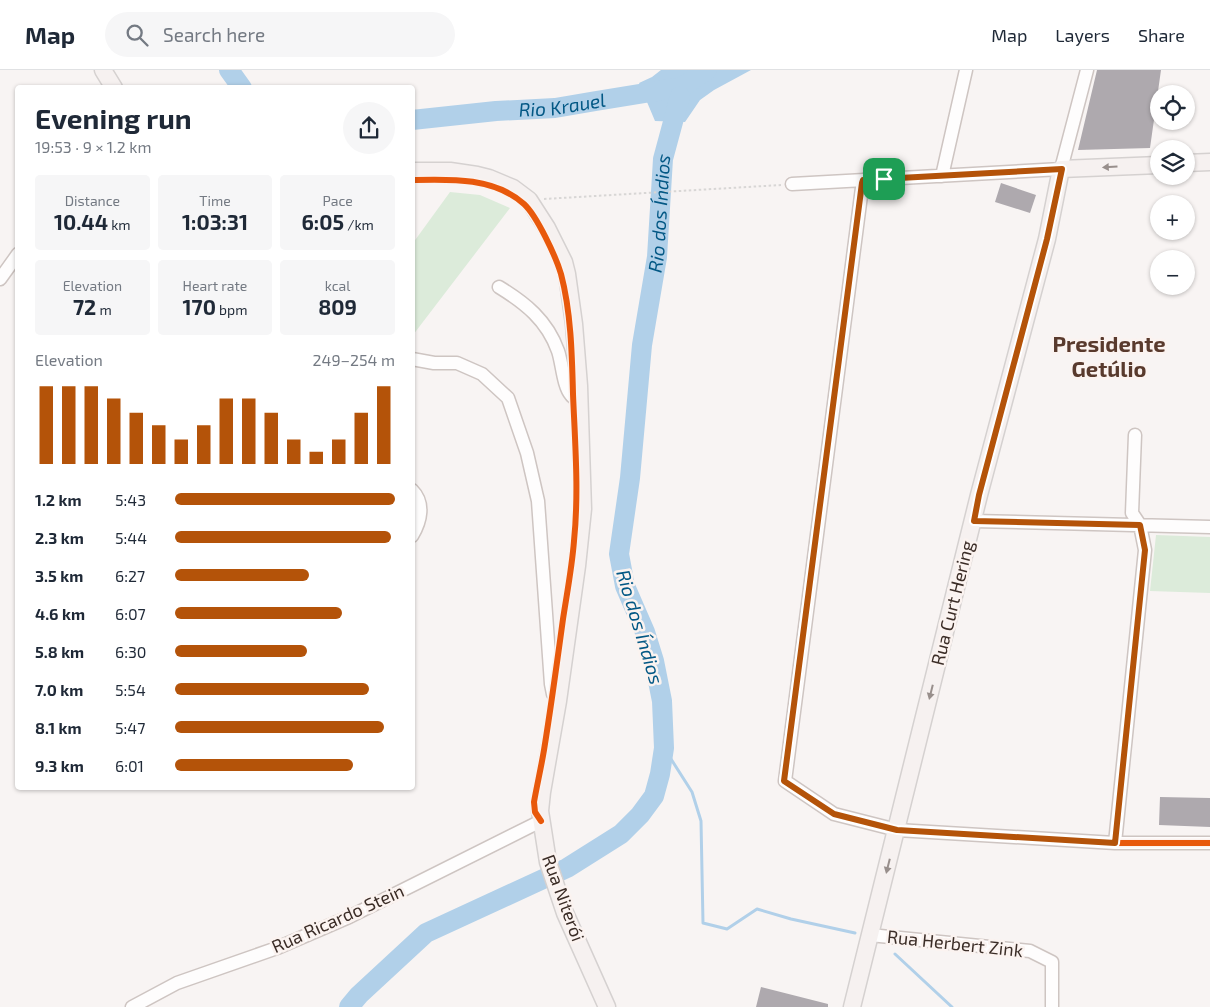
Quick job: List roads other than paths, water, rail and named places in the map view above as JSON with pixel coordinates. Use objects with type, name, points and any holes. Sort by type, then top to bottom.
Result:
[{"type":"main road","points":[[103,70],[112,85]]},
{"type":"main road","points":[[1195,163],[1210,162]]},
{"type":"main road","points":[[1062,169],[1150,165]]},
{"type":"main road","name":"Rua Curt Hering","points":[[852,1007],[979,495],[1047,239],[1062,169]]},
{"type":"main road","name":"Rua Niterói","points":[[415,172],[450,171],[483,176],[513,188],[529,200],[547,228],[564,262],[567,274],[574,324],[580,402],[583,509],[558,702],[540,803],[540,821],[548,862],[566,913],[607,1007]]},
{"type":"street","points":[[942,176],[966,70]]},
{"type":"street","points":[[792,184],[1062,169],[1088,70]]},
{"type":"street","points":[[863,180],[784,781],[834,814],[897,830],[1115,843],[1210,843]]},
{"type":"street","points":[[0,280],[15,258]]},
{"type":"street","points":[[499,287],[527,305],[549,331],[558,350],[570,394],[580,402]]},
{"type":"street","points":[[415,360],[434,363],[457,363],[482,374],[508,398],[527,453],[538,501],[551,684],[553,694],[558,702]]},
{"type":"street","points":[[1115,843],[1145,550],[1140,525],[1132,513],[1135,435]]},
{"type":"street","points":[[415,532],[421,509],[416,493]]},
{"type":"street","points":[[974,521],[1210,528]]},
{"type":"street","name":"Rua Ricardo Stein","points":[[132,1007],[177,983],[277,948],[349,917],[540,821]]},
{"type":"street","name":"Rua Herbert Zink","points":[[870,935],[1030,951],[1052,962],[1052,1007]]},
{"type":"water","points":[[661,70],[751,70],[714,90],[700,100],[685,122],[655,121],[639,83]]},
{"type":"waterway","name":"Rio Krauel","points":[[229,70],[240,85]]},
{"type":"waterway","name":"Rio Krauel","points":[[415,120],[496,111],[555,108],[682,87],[707,70]]},
{"type":"waterway","name":"Rio dos Índios","points":[[349,1007],[359,995],[426,933],[567,868],[621,834],[640,815],[654,796],[664,748],[662,701],[654,661],[645,632],[625,586],[619,554],[630,478],[642,345],[657,257],[663,159],[680,96]]},
{"type":"waterway","points":[[664,748],[692,792],[701,821],[703,923],[727,929],[757,909],[791,919],[855,933]]},
{"type":"waterway","points":[[895,954],[952,1007]]},
{"type":"waterway","name":"Rio dos Índios","points":[[359,995],[359,1007]]},
{"type":"district","name":"Presidente Getúlio","points":[[1109,356]]}]
